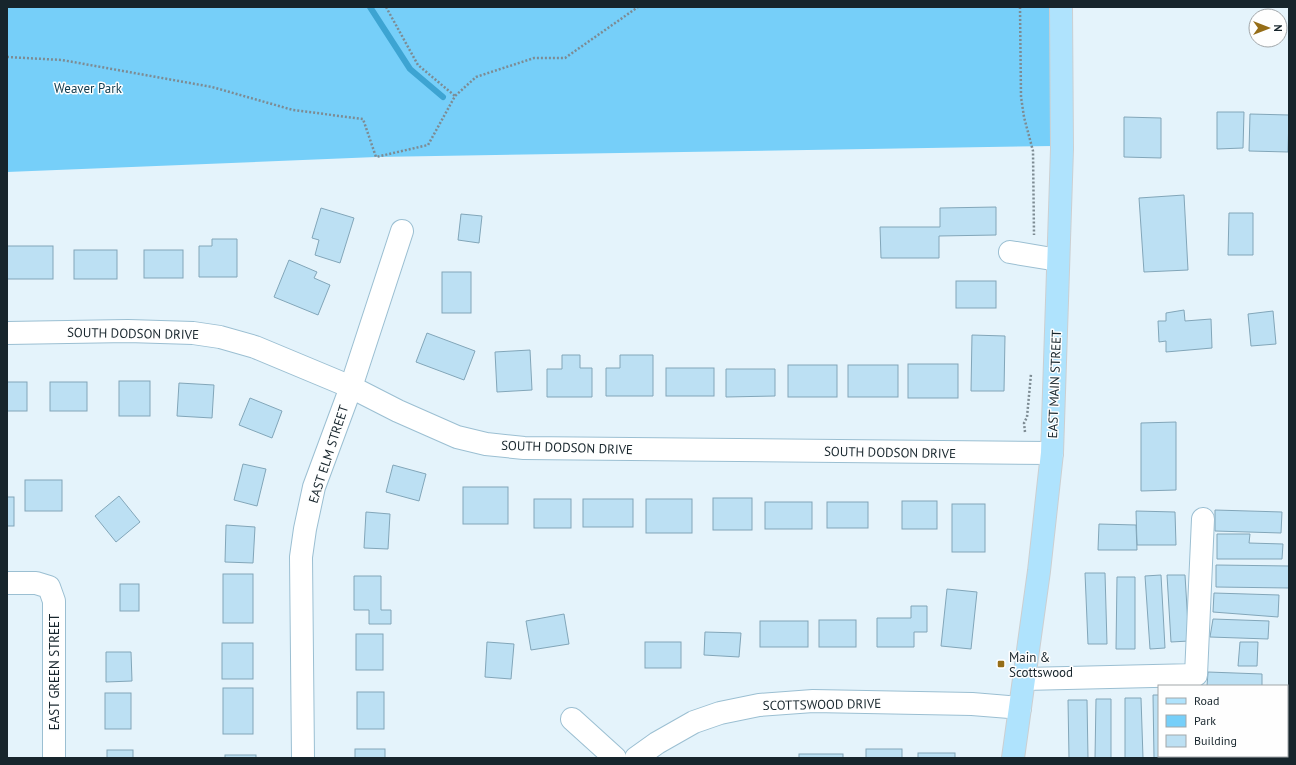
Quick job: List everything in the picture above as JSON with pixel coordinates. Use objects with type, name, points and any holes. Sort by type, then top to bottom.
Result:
[{"type":"main road","name":"EAST MAIN STREET","points":[[1013,758],[1039,571],[1052,453],[1062,149],[1061,7]]},
{"type":"street","name":"EAST ELM STREET","points":[[303,758],[301,557],[305,530],[314,486],[351,387],[402,231]]},
{"type":"street","points":[[1010,252],[1058,260]]},
{"type":"street","name":"SOUTH DODSON DRIVE","points":[[7,333],[128,331],[193,332],[220,337],[255,347],[351,387],[398,411],[457,437],[486,444],[524,448],[1052,453]]},
{"type":"street","points":[[1024,679],[1196,675],[1203,519]]},
{"type":"street","name":"EAST GREEN STREET","points":[[7,583],[36,583],[49,587],[54,601],[54,758]]},
{"type":"street","name":"SCOTTSWOOD DRIVE","points":[[636,758],[694,722],[720,713],[759,705],[813,701],[972,704],[1020,708]]},
{"type":"street","points":[[572,719],[615,758]]},
{"type":"path","points":[[386,7],[418,65],[456,96]]},
{"type":"path","points":[[7,57],[62,60],[212,87],[292,110],[363,119],[376,157],[428,145],[456,96],[476,77],[534,58],[565,58],[638,7]]},
{"type":"path","points":[[1020,7],[1021,97],[1024,117],[1033,151],[1034,256]]},
{"type":"path","points":[[1026,427],[1024,423],[1027,416],[1031,372]]},
{"type":"green space","name":"Weaver Park","points":[[7,7],[1053,7],[1053,146],[376,157],[7,172]]},
{"type":"building","points":[[1217,112],[1244,112],[1243,148],[1217,149]]},
{"type":"building","points":[[1250,114],[1289,115],[1288,152],[1249,151]]},
{"type":"building","points":[[1124,117],[1161,118],[1161,158],[1124,157]]},
{"type":"building","points":[[1184,195],[1188,270],[1144,272],[1139,198]]},
{"type":"building","points":[[996,207],[996,235],[939,236],[939,258],[881,258],[880,227],[940,227],[940,208]]},
{"type":"building","points":[[321,208],[354,218],[340,263],[315,255],[319,240],[312,238]]},
{"type":"building","points":[[1229,213],[1253,213],[1253,255],[1228,255]]},
{"type":"building","points":[[461,214],[482,216],[479,243],[458,240]]},
{"type":"building","points":[[212,239],[237,239],[237,277],[199,277],[199,246],[212,246]]},
{"type":"building","points":[[7,246],[53,246],[53,279],[7,279]]},
{"type":"building","points":[[74,250],[117,250],[117,279],[74,279]]},
{"type":"building","points":[[144,250],[183,250],[183,278],[144,278]]},
{"type":"building","points":[[289,260],[317,272],[314,278],[330,285],[318,315],[274,297]]},
{"type":"building","points":[[442,272],[471,272],[471,313],[442,313]]},
{"type":"building","points":[[956,281],[996,281],[996,308],[956,308]]},
{"type":"building","points":[[1184,310],[1185,321],[1211,319],[1212,348],[1166,352],[1166,341],[1159,342],[1158,321],[1166,321],[1166,313]]},
{"type":"building","points":[[1273,311],[1276,344],[1251,346],[1248,314]]},
{"type":"building","points":[[427,333],[475,351],[464,380],[416,362]]},
{"type":"building","points":[[972,335],[1005,336],[1004,391],[971,391]]},
{"type":"building","points":[[530,350],[532,390],[497,392],[495,352]]},
{"type":"building","points":[[562,355],[580,355],[580,368],[592,368],[592,397],[547,397],[547,369],[562,369]]},
{"type":"building","points":[[620,355],[653,355],[653,396],[606,396],[606,368],[620,368]]},
{"type":"building","points":[[908,364],[958,364],[958,398],[908,398]]},
{"type":"building","points":[[788,365],[837,365],[837,397],[788,397]]},
{"type":"building","points":[[848,365],[898,365],[898,397],[848,397]]},
{"type":"building","points":[[666,368],[714,368],[714,396],[666,396]]},
{"type":"building","points":[[726,369],[775,369],[775,396],[726,397]]},
{"type":"building","points":[[119,381],[150,381],[150,416],[119,416]]},
{"type":"building","points":[[7,382],[27,382],[27,411],[7,411]]},
{"type":"building","points":[[50,382],[87,382],[87,411],[50,411]]},
{"type":"building","points":[[179,383],[214,385],[212,418],[177,416]]},
{"type":"building","points":[[250,398],[282,411],[272,438],[239,425]]},
{"type":"building","points":[[1176,422],[1176,490],[1141,491],[1141,423]]},
{"type":"building","points":[[243,464],[266,469],[257,506],[234,500]]},
{"type":"building","points":[[393,465],[426,474],[419,501],[386,492]]},
{"type":"building","points":[[25,480],[62,480],[62,511],[25,511]]},
{"type":"building","points":[[463,487],[508,487],[508,524],[463,524]]},
{"type":"building","points":[[119,496],[140,522],[116,542],[95,516]]},
{"type":"building","points":[[7,497],[14,497],[14,526],[7,526]]},
{"type":"building","points":[[713,498],[752,498],[752,530],[713,530]]},
{"type":"building","points":[[534,499],[571,499],[571,528],[534,528]]},
{"type":"building","points":[[583,499],[633,499],[633,527],[583,527]]},
{"type":"building","points":[[646,499],[692,499],[692,533],[646,533]]},
{"type":"building","points":[[902,501],[937,501],[937,529],[902,529]]},
{"type":"building","points":[[765,502],[812,502],[812,529],[765,529]]},
{"type":"building","points":[[827,502],[868,502],[868,528],[827,528]]},
{"type":"building","points":[[952,504],[985,504],[985,552],[952,552]]},
{"type":"building","points":[[1215,510],[1282,512],[1281,533],[1215,531]]},
{"type":"building","points":[[1136,511],[1175,512],[1176,545],[1137,545]]},
{"type":"building","points":[[366,512],[390,514],[388,549],[364,548]]},
{"type":"building","points":[[1099,524],[1136,525],[1137,550],[1098,550]]},
{"type":"building","points":[[226,525],[255,527],[253,563],[225,562]]},
{"type":"building","points":[[1217,534],[1250,534],[1249,543],[1283,544],[1282,559],[1217,559]]},
{"type":"building","points":[[1216,565],[1289,566],[1289,588],[1216,587]]},
{"type":"building","points":[[1085,573],[1105,573],[1107,644],[1088,644]]},
{"type":"building","points":[[223,574],[253,574],[253,623],[223,623]]},
{"type":"building","points":[[1161,575],[1165,648],[1150,649],[1145,576]]},
{"type":"building","points":[[1167,575],[1185,575],[1189,641],[1171,642]]},
{"type":"building","points":[[354,576],[381,576],[381,610],[391,610],[391,624],[369,624],[369,610],[354,610]]},
{"type":"building","points":[[1117,577],[1135,577],[1135,649],[1116,649]]},
{"type":"building","points":[[120,584],[139,584],[139,611],[120,611]]},
{"type":"building","points":[[947,589],[977,592],[971,649],[941,646]]},
{"type":"building","points":[[1214,593],[1279,595],[1278,617],[1213,612]]},
{"type":"building","points":[[911,606],[927,606],[927,632],[914,632],[914,647],[877,647],[877,618],[911,618]]},
{"type":"building","points":[[564,614],[569,644],[531,650],[526,621]]},
{"type":"building","points":[[1213,619],[1269,621],[1268,639],[1210,637]]},
{"type":"building","points":[[819,620],[856,620],[856,647],[819,647]]},
{"type":"building","points":[[760,621],[808,621],[808,647],[760,647]]},
{"type":"building","points":[[705,632],[741,633],[739,657],[704,655]]},
{"type":"building","points":[[356,634],[383,634],[383,670],[356,670]]},
{"type":"building","points":[[487,642],[514,644],[511,679],[485,677]]},
{"type":"building","points":[[645,642],[681,642],[681,668],[645,668]]},
{"type":"building","points":[[1240,642],[1258,642],[1257,666],[1238,666]]},
{"type":"building","points":[[222,643],[253,643],[253,679],[222,679]]},
{"type":"building","points":[[106,652],[131,652],[132,681],[106,682]]},
{"type":"building","points":[[1208,672],[1262,674],[1262,685],[1207,685]]},
{"type":"building","points":[[223,688],[253,688],[253,734],[223,734]]},
{"type":"building","points":[[357,692],[384,692],[384,729],[357,729]]},
{"type":"building","points":[[105,693],[131,693],[131,729],[105,729]]},
{"type":"building","points":[[1153,695],[1158,695],[1158,757],[1172,758],[1154,758]]},
{"type":"building","points":[[1125,698],[1141,698],[1143,758],[1125,758]]},
{"type":"building","points":[[1096,699],[1111,699],[1111,758],[1095,758]]},
{"type":"building","points":[[1068,700],[1087,700],[1088,758],[1069,758]]},
{"type":"building","points":[[355,749],[385,749],[385,758],[355,758]]},
{"type":"building","points":[[866,749],[902,749],[902,758],[866,758]]},
{"type":"building","points":[[107,750],[133,750],[133,758],[107,758]]},
{"type":"building","points":[[918,753],[955,753],[955,758],[918,758]]},
{"type":"building","points":[[799,754],[843,754],[843,758],[799,758]]},
{"type":"building","points":[[225,755],[256,755],[256,758],[225,758]]},
{"type":"waterway","points":[[370,7],[410,69],[443,97]]},
{"type":"place","name":"Main & Scottswood","points":[[1001,664]]}]
